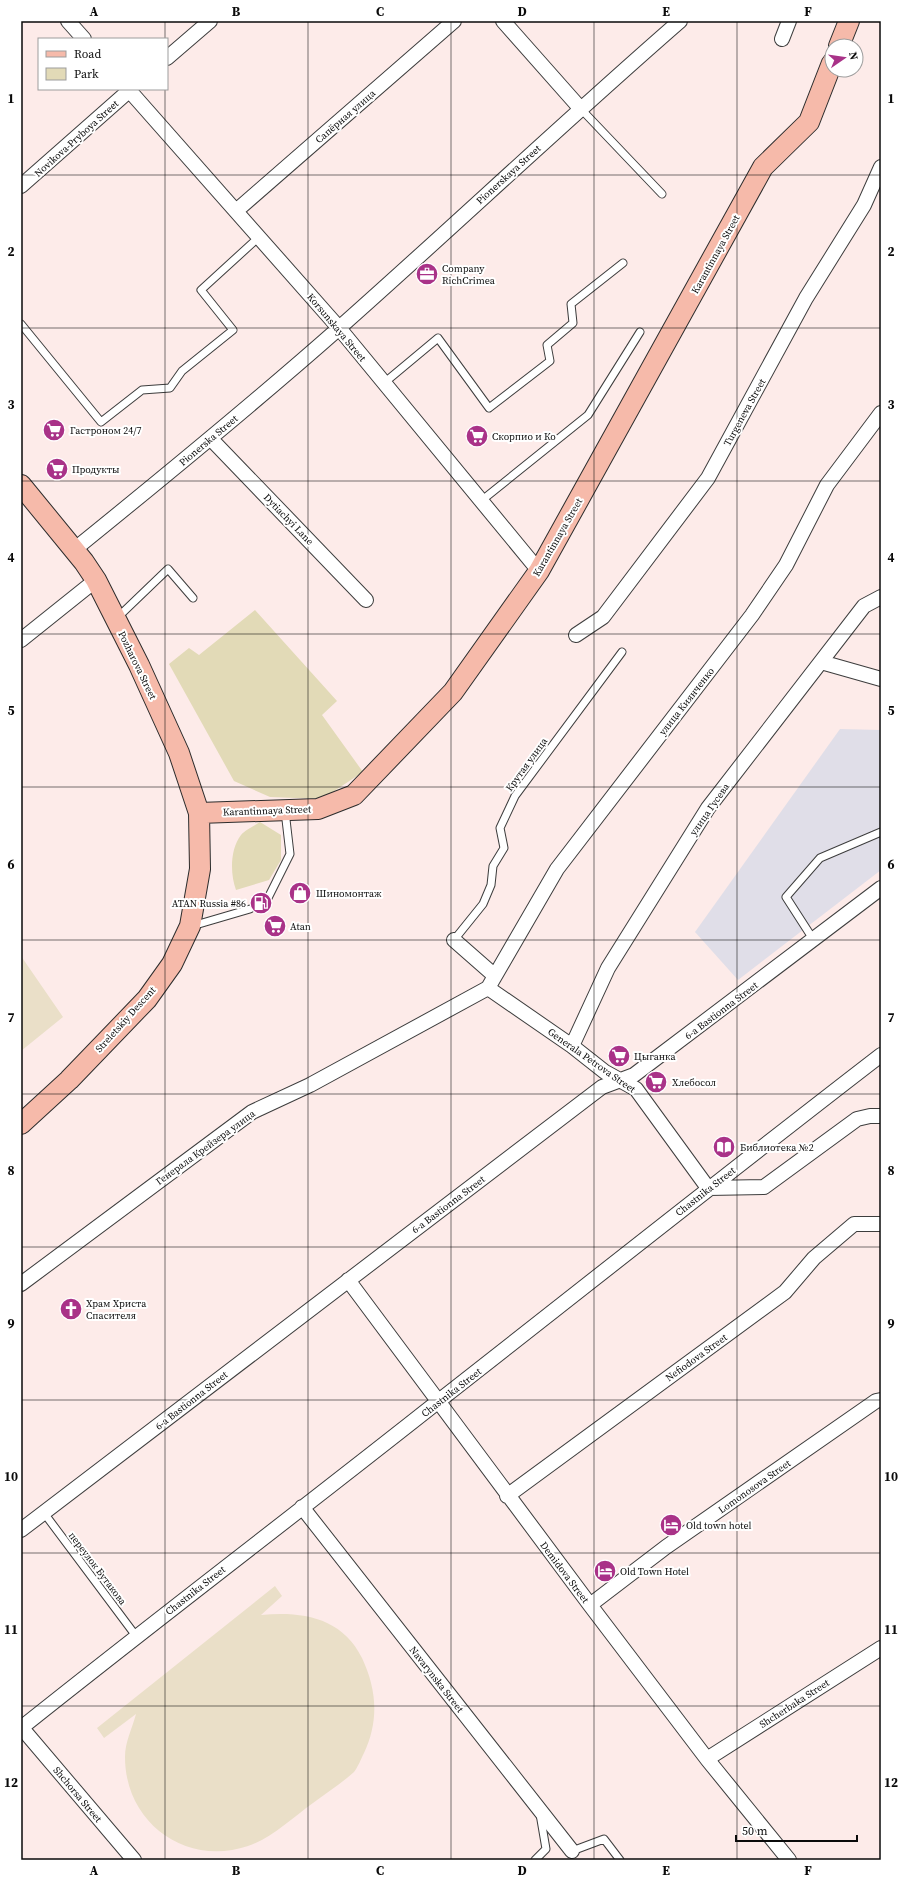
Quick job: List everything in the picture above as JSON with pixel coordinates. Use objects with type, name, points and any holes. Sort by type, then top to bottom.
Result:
[{"type":"main road","points":[[842,38],[849,21]]},
{"type":"main road","name":"Karantinnaya Street","points":[[199,813],[318,809],[354,795],[453,692],[539,571],[763,168],[809,122],[826,78]]},
{"type":"main road","name":"Pozharova Street","points":[[21,485],[76,550],[96,580],[139,665],[179,753],[199,813],[200,869]]},
{"type":"main road","name":"Streletskiy Descent","points":[[21,1122],[69,1080],[147,999],[172,964],[190,926],[200,869]]},
{"type":"street","points":[[68,21],[83,38]]},
{"type":"street","points":[[168,57],[210,21]]},
{"type":"street","name":"Сапёрная улица","points":[[236,211],[454,21]]},
{"type":"street","points":[[503,21],[580,108]]},
{"type":"street","name":"Pionerskaya Street","points":[[339,328],[580,108],[680,21]]},
{"type":"street","points":[[782,39],[789,21]]},
{"type":"street","name":"Novikova-Pryboya Street","points":[[21,186],[128,90]]},
{"type":"street","name":"Korsunskaya Street","points":[[130,90],[339,328],[539,571]]},
{"type":"street","name":"Turgeneva Street","points":[[576,635],[604,617],[708,478],[806,298],[864,206],[881,166]]},
{"type":"street","name":"Pionerska Street","points":[[76,550],[211,439],[339,328]]},
{"type":"street","name":"улица Киянченко","points":[[491,982],[557,870],[752,615],[786,565],[827,485],[881,413]]},
{"type":"street","name":"Dytiachyi Lane","points":[[211,439],[366,600]]},
{"type":"street","points":[[21,640],[96,580]]},
{"type":"street","name":"улица Гусева","points":[[572,1046],[608,968],[708,808],[864,606],[881,597]]},
{"type":"street","points":[[821,662],[881,679]]},
{"type":"street","name":"6-a Bastionna Street","points":[[21,1530],[602,1087],[620,1082],[634,1075],[881,888]]},
{"type":"street","name":"Generala Petrova Street","points":[[454,940],[491,982],[620,1082],[636,1089],[708,1188]]},
{"type":"street","name":"Генерала Крейзера улица","points":[[21,1284],[252,1112],[310,1085],[491,982]]},
{"type":"street","name":"Chastnika Street","points":[[21,1727],[439,1401],[708,1188],[881,1055]]},
{"type":"street","points":[[708,1188],[764,1187],[857,1119],[870,1116],[881,1116]]},
{"type":"street","name":"Nefiodova Street","points":[[507,1496],[785,1292],[814,1258],[854,1224],[881,1224]]},
{"type":"street","name":"Demidova Street","points":[[348,1280],[439,1401],[507,1496],[707,1759],[788,1860]]},
{"type":"street","name":"Lomonosova Street","points":[[590,1605],[673,1543],[876,1401],[881,1400]]},
{"type":"street","name":"Navarynska Street","points":[[302,1507],[572,1851]]},
{"type":"street","name":"Shcherbaka Street","points":[[707,1759],[881,1648]]},
{"type":"street","name":"Shchorsa Street","points":[[21,1727],[134,1860]]},
{"type":"lane","points":[[580,108],[662,194]]},
{"type":"lane","points":[[21,324],[101,422],[142,390],[170,388],[182,371],[233,330],[201,290],[259,237]]},
{"type":"lane","points":[[384,383],[438,338],[489,408],[550,361],[547,345],[573,323],[570,304],[623,264]]},
{"type":"lane","points":[[481,501],[588,416],[640,332]]},
{"type":"lane","points":[[116,619],[168,569],[193,598]]},
{"type":"lane","name":"Крутая улица","points":[[454,940],[483,904],[491,885],[494,866],[504,848],[500,828],[515,796],[622,652]]},
{"type":"lane","points":[[268,898],[290,854],[285,810]]},
{"type":"lane","points":[[814,939],[786,896],[820,858],[881,832]]},
{"type":"lane","points":[[190,926],[250,909]]},
{"type":"lane","name":"переулок Бутакова","points":[[44,1513],[136,1636]]},
{"type":"lane","points":[[535,1860],[546,1849],[539,1810]]},
{"type":"lane","points":[[572,1851],[604,1839],[620,1860]]},
{"type":"shaded area","points":[[840,729],[881,730],[881,870],[738,980],[695,932]]},
{"type":"shaded area","points":[[21,956],[63,1017],[21,1051]]},
{"type":"shaded area","points":[[275,1586],[282,1596],[261,1615],[291,1614],[319,1620],[332,1625],[354,1644],[367,1670],[373,1694],[374,1717],[369,1741],[354,1772],[282,1827],[265,1838],[248,1846],[225,1851],[203,1850],[182,1844],[163,1834],[148,1820],[136,1802],[128,1781],[125,1751],[136,1714],[104,1738],[97,1728]]},
{"type":"green space","points":[[255,610],[337,701],[322,715],[363,772],[322,799],[270,797],[234,781],[169,664],[189,648],[199,655]]},
{"type":"green space","points":[[260,822],[281,835],[281,860],[269,880],[236,890],[232,862],[237,841],[243,833]]},
{"type":"place","name":"Company RichCrimea","points":[[427,274]]},
{"type":"place","name":"Гастроном 24/7","points":[[54,430]]},
{"type":"place","name":"Скорпио и Ко","points":[[477,436]]},
{"type":"place","name":"Продукты","points":[[57,469]]},
{"type":"place","name":"Шиномонтаж","points":[[300,893]]},
{"type":"place","name":"ATAN Russia #86","points":[[261,903]]},
{"type":"place","name":"Atan","points":[[275,926]]},
{"type":"place","name":"Цыганка","points":[[619,1056]]},
{"type":"place","name":"Хлебосол","points":[[656,1082]]},
{"type":"place","name":"Библиотека №2","points":[[724,1147]]},
{"type":"place","name":"Храм Христа Спасителя","points":[[71,1309]]},
{"type":"place","name":"Old town hotel","points":[[671,1525]]},
{"type":"place","name":"Old Town Hotel","points":[[605,1571]]}]
